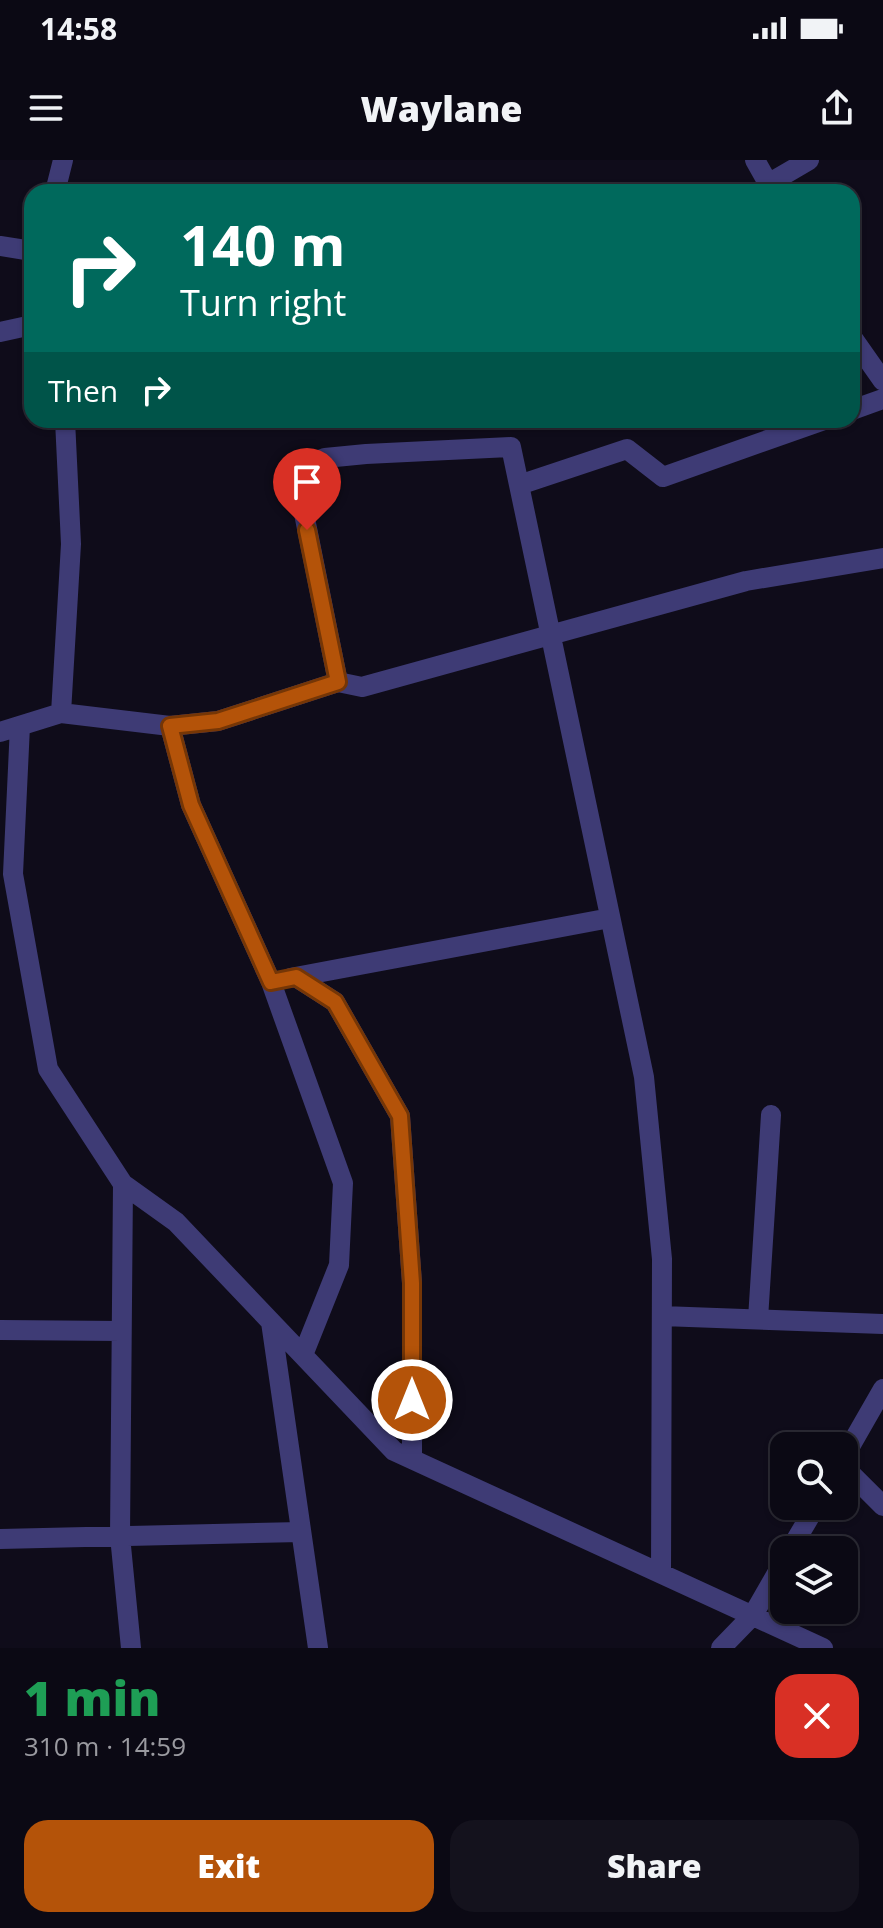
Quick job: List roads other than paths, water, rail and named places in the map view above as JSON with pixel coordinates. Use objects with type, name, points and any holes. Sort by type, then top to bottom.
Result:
[{"type":"street","points":[[57,184],[63,160]]},
{"type":"street","points":[[755,160],[768,184]]},
{"type":"street","points":[[776,184],[809,160]]},
{"type":"street","points":[[0,246],[24,250]]},
{"type":"street","points":[[0,332],[24,327]]},
{"type":"street","points":[[860,348],[883,381]]},
{"type":"street","points":[[860,407],[883,399]]},
{"type":"street","points":[[61,713],[71,544],[65,428]]},
{"type":"street","points":[[519,485],[627,449],[663,477],[801,428]]},
{"type":"street","points":[[338,682],[295,469],[325,458],[511,447],[644,1077],[662,1259],[661,1573]]},
{"type":"street","points":[[823,1648],[403,1455],[306,1359],[176,1222],[123,1184],[48,1069],[6,879],[6,729],[61,713],[178,725],[218,721],[338,682],[362,687],[746,581],[883,558]]},
{"type":"street","points":[[178,725],[191,805],[271,982],[343,1183],[339,1265],[306,1359]]},
{"type":"street","points":[[271,982],[610,918]]},
{"type":"street","points":[[296,977],[335,1002],[400,1116],[412,1283],[403,1455]]},
{"type":"street","points":[[758,1319],[771,1115]]},
{"type":"street","points":[[123,1184],[120,1536],[131,1648]]},
{"type":"street","points":[[662,1316],[883,1324]]},
{"type":"street","points":[[271,1322],[318,1648]]},
{"type":"street","points":[[0,1330],[121,1331]]},
{"type":"street","points":[[858,1433],[883,1389]]},
{"type":"street","points":[[858,1481],[883,1506]]},
{"type":"street","points":[[0,1539],[301,1532]]},
{"type":"street","points":[[721,1648],[753,1615],[770,1585]]}]
